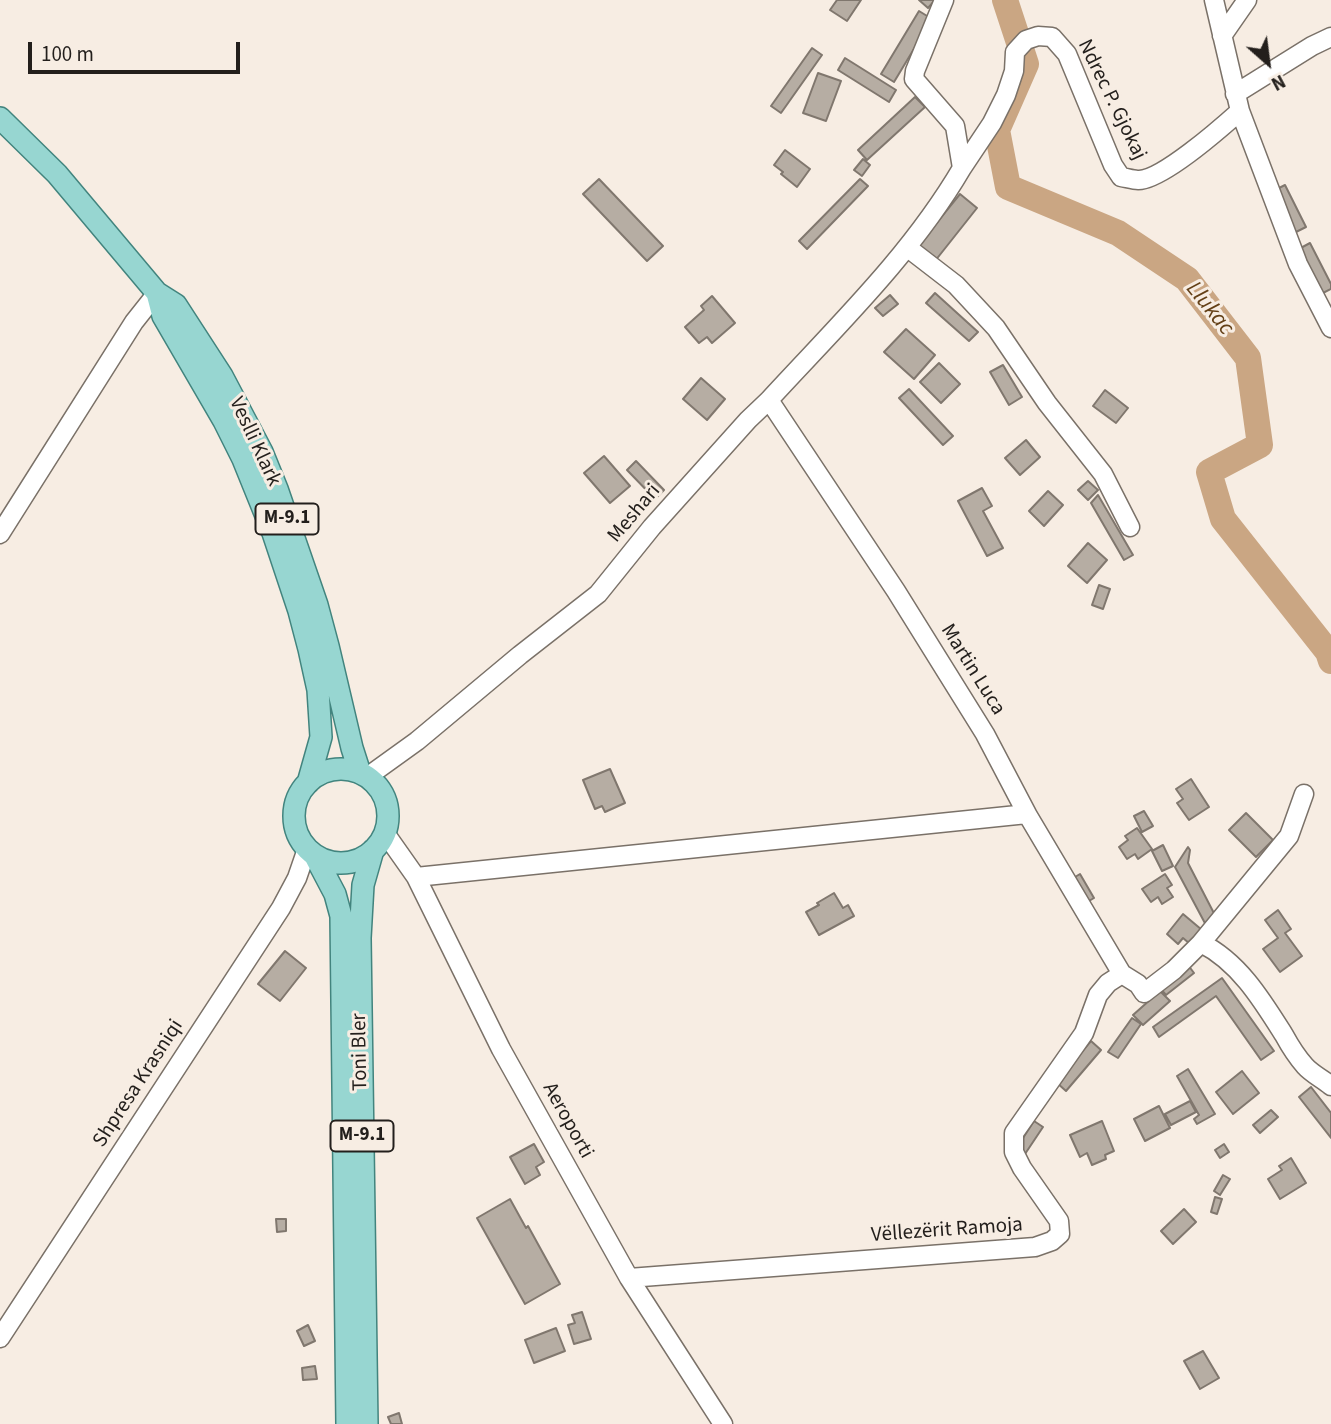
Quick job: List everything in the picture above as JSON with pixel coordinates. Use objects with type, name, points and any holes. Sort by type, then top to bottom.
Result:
[{"type":"main road","name":"Veslli Klark","points":[[0,118],[57,174],[157,293],[176,305],[222,376],[262,452],[277,489],[317,605],[352,748],[363,775]]},
{"type":"main road","name":"Veslli Klark","points":[[157,293],[163,316],[243,459],[273,533],[299,611],[318,690],[321,737],[308,783]]},
{"type":"main road","points":[[308,783],[326,772],[347,770],[363,775]]},
{"type":"main road","name":"M-9.1","points":[[363,775],[375,784],[386,802],[387,822],[379,841]]},
{"type":"main road","name":"M-9.1","points":[[308,783],[297,800],[294,821],[300,841],[311,852]]},
{"type":"main road","points":[[311,852],[324,860],[345,863],[355,861],[379,841]]},
{"type":"main road","name":"Toni Bler","points":[[367,1424],[360,938],[363,885],[379,841]]},
{"type":"main road","name":"Toni Bler","points":[[311,852],[335,894],[341,916],[347,1424]]},
{"type":"street","points":[[944,0],[914,79],[955,126],[962,168]]},
{"type":"street","points":[[1214,0],[1237,103],[1298,264],[1331,328]]},
{"type":"street","points":[[1222,36],[1247,0]]},
{"type":"street","name":"Ndrec P. Gjokaj","points":[[962,168],[992,123],[1006,95],[1014,71],[1015,52],[1026,40],[1038,36],[1052,37],[1067,54],[1121,177],[1140,181],[1160,173],[1208,138],[1237,103]]},
{"type":"street","points":[[1237,103],[1312,46],[1331,37]]},
{"type":"street","name":"Meshari","points":[[363,775],[417,741],[598,594],[652,527],[908,248],[943,201],[962,168]]},
{"type":"street","points":[[908,248],[956,285],[996,328],[1103,474],[1130,527]]},
{"type":"street","points":[[0,534],[134,322],[157,293]]},
{"type":"street","name":"Martin Luca","points":[[769,400],[896,591],[985,734],[1027,814],[1122,974]]},
{"type":"street","points":[[1122,974],[1138,984],[1144,993],[1174,970],[1201,943],[1289,836],[1304,794]]},
{"type":"street","points":[[416,877],[1027,814]]},
{"type":"street","name":"Aeroporti","points":[[379,841],[416,877],[500,1049],[629,1278],[723,1424]]},
{"type":"street","name":"Shpresa Krasniqi","points":[[0,1338],[281,908],[311,852]]},
{"type":"street","points":[[1201,943],[1227,958],[1261,999],[1298,1058],[1308,1070],[1331,1086]]},
{"type":"street","name":"Vëllezërit Ramoja","points":[[629,1278],[1035,1247],[1052,1241],[1060,1234],[1059,1221],[1022,1168],[1014,1152],[1014,1133],[1084,1033],[1098,995],[1108,983],[1122,974]]},
{"type":"building","points":[[837,0],[861,0],[847,21],[830,10]]},
{"type":"building","points":[[919,0],[935,0],[928,8]]},
{"type":"building","points":[[919,11],[932,19],[894,82],[881,74]]},
{"type":"building","points":[[812,48],[822,55],[781,113],[771,106]]},
{"type":"building","points":[[845,58],[896,90],[889,102],[838,70]]},
{"type":"building","points":[[818,73],[841,81],[826,121],[803,113]]},
{"type":"building","points":[[915,97],[925,107],[867,160],[858,150]]},
{"type":"building","points":[[785,150],[810,169],[797,187],[774,165]]},
{"type":"building","points":[[863,159],[870,165],[862,176],[854,170]]},
{"type":"building","points":[[599,179],[663,246],[647,261],[583,194]]},
{"type":"building","points":[[860,179],[868,186],[807,249],[799,241]]},
{"type":"building","points":[[1285,185],[1306,227],[1294,233],[1273,191]]},
{"type":"building","points":[[960,194],[977,208],[935,261],[917,247]]},
{"type":"building","points":[[1310,243],[1331,284],[1331,289],[1319,295],[1297,250]]},
{"type":"building","points":[[935,293],[978,332],[969,341],[926,303]]},
{"type":"building","points":[[890,295],[898,304],[883,316],[875,308]]},
{"type":"building","points":[[712,296],[735,323],[712,343],[707,337],[699,343],[685,327],[704,310],[701,306]]},
{"type":"building","points":[[906,329],[935,355],[914,379],[884,352]]},
{"type":"building","points":[[939,363],[960,384],[941,403],[920,382]]},
{"type":"building","points":[[1003,365],[1022,397],[1009,405],[990,372]]},
{"type":"building","points":[[701,378],[725,399],[707,420],[683,399]]},
{"type":"building","points":[[909,389],[953,436],[943,445],[899,398]]},
{"type":"building","points":[[1105,390],[1128,408],[1116,423],[1093,406]]},
{"type":"building","points":[[1026,440],[1040,457],[1020,475],[1005,458]]},
{"type":"building","points":[[604,456],[630,486],[610,503],[584,473]]},
{"type":"building","points":[[636,461],[664,490],[655,499],[627,470]]},
{"type":"building","points":[[1088,481],[1098,490],[1088,500],[1078,490]]},
{"type":"building","points":[[982,488],[992,506],[983,511],[1003,548],[987,556],[958,501]]},
{"type":"building","points":[[1048,491],[1063,505],[1044,526],[1029,511]]},
{"type":"building","points":[[1098,495],[1133,555],[1124,560],[1091,503]]},
{"type":"building","points":[[1088,543],[1107,560],[1087,583],[1068,566]]},
{"type":"building","points":[[1099,585],[1110,589],[1103,609],[1092,605]]},
{"type":"building","points":[[610,769],[625,803],[605,812],[602,806],[595,809],[583,780]]},
{"type":"building","points":[[1191,779],[1209,807],[1189,820],[1177,803],[1183,799],[1176,789]]},
{"type":"building","points":[[1144,811],[1153,826],[1142,832],[1134,816]]},
{"type":"building","points":[[1246,813],[1273,840],[1256,857],[1229,830]]},
{"type":"building","points":[[1137,828],[1152,849],[1138,859],[1135,854],[1127,859],[1119,847],[1128,840],[1125,836]]},
{"type":"building","points":[[1163,845],[1173,866],[1162,871],[1152,851]]},
{"type":"building","points":[[1188,847],[1188,863],[1218,921],[1207,927],[1175,867]]},
{"type":"building","points":[[1080,874],[1094,898],[1084,904],[1070,880]]},
{"type":"building","points":[[1165,874],[1172,885],[1167,888],[1173,897],[1162,904],[1158,897],[1151,902],[1142,889]]},
{"type":"building","points":[[834,893],[843,908],[848,905],[854,916],[819,935],[806,912]]},
{"type":"building","points":[[1278,910],[1291,929],[1285,933],[1302,956],[1280,972],[1263,949],[1278,938],[1265,920]]},
{"type":"building","points":[[1183,914],[1202,930],[1190,944],[1183,938],[1178,944],[1167,934]]},
{"type":"building","points":[[285,951],[306,968],[280,1001],[258,984]]},
{"type":"building","points":[[1188,965],[1194,973],[1166,995],[1159,987]]},
{"type":"building","points":[[1222,978],[1274,1051],[1261,1060],[1216,996],[1159,1037],[1153,1027]]},
{"type":"building","points":[[1160,991],[1170,1001],[1143,1025],[1133,1015]]},
{"type":"building","points":[[1132,1018],[1141,1024],[1118,1058],[1108,1052]]},
{"type":"building","points":[[1091,1041],[1101,1050],[1066,1091],[1056,1082]]},
{"type":"building","points":[[1188,1069],[1215,1114],[1197,1124],[1194,1119],[1199,1115],[1177,1076]]},
{"type":"building","points":[[1242,1071],[1259,1093],[1233,1114],[1216,1092]]},
{"type":"building","points":[[1311,1087],[1331,1113],[1331,1138],[1299,1097]]},
{"type":"building","points":[[1190,1101],[1196,1112],[1171,1125],[1165,1114]]},
{"type":"building","points":[[1159,1106],[1170,1128],[1145,1141],[1134,1119]]},
{"type":"building","points":[[1271,1110],[1278,1117],[1260,1133],[1253,1125]]},
{"type":"building","points":[[1034,1121],[1043,1127],[1025,1154],[1016,1149]]},
{"type":"building","points":[[1102,1121],[1114,1151],[1105,1155],[1106,1159],[1092,1165],[1087,1153],[1080,1157],[1070,1135]]},
{"type":"building","points":[[534,1144],[544,1162],[536,1167],[540,1175],[525,1184],[510,1157]]},
{"type":"building","points":[[1224,1144],[1229,1152],[1220,1158],[1215,1150]]},
{"type":"building","points":[[1291,1158],[1306,1183],[1280,1199],[1268,1179],[1282,1170],[1279,1166]]},
{"type":"building","points":[[1223,1175],[1230,1179],[1220,1195],[1214,1191]]},
{"type":"building","points":[[1215,1197],[1222,1199],[1217,1214],[1211,1212]]},
{"type":"building","points":[[510,1199],[560,1284],[525,1304],[477,1218]]},
{"type":"building","points":[[1184,1209],[1196,1222],[1173,1244],[1161,1231]]},
{"type":"building","points":[[276,1219],[286,1219],[286,1231],[277,1232]]},
{"type":"building","points":[[582,1312],[591,1339],[574,1344],[568,1325],[575,1323],[572,1315]]},
{"type":"building","points":[[308,1325],[315,1341],[304,1346],[297,1331]]},
{"type":"building","points":[[556,1328],[565,1351],[534,1363],[525,1340]]},
{"type":"building","points":[[1203,1351],[1219,1378],[1200,1389],[1184,1361]]},
{"type":"building","points":[[315,1366],[317,1379],[303,1380],[302,1368]]},
{"type":"building","points":[[399,1413],[402,1424],[391,1424],[388,1417]]},
{"type":"waterway","name":"Llukac","points":[[1005,0],[1026,64],[997,130],[1008,187],[1118,233],[1187,279],[1248,358],[1260,445],[1209,472],[1223,519],[1328,652],[1331,661]]}]
